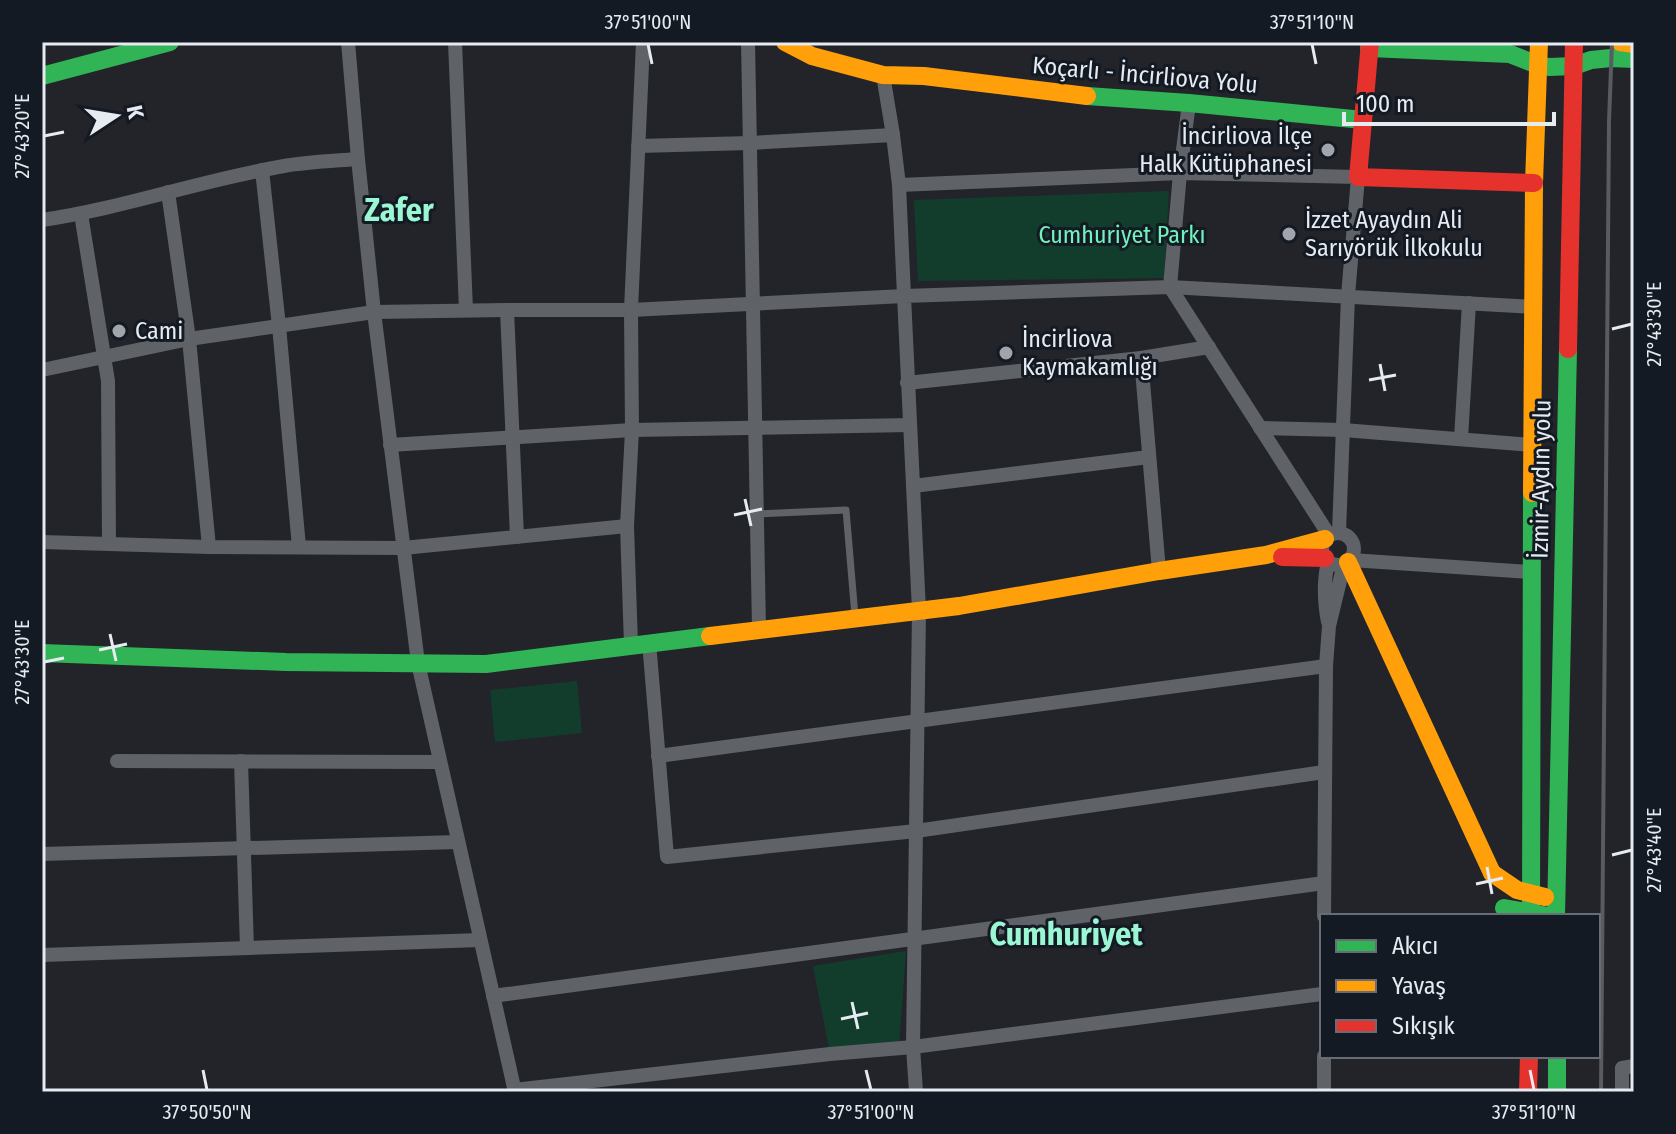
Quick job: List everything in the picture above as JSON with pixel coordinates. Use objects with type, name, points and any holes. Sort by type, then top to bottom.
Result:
[{"type":"main road","points":[[42,76],[170,42]]},
{"type":"main road","name":"Koçarlı - İncirliova Yolu","points":[[785,42],[812,56],[883,75],[924,76],[1089,96],[1363,120]]},
{"type":"main road","name":"İzmir-Aydın yolu","points":[[1532,908],[1534,183],[1539,42]]},
{"type":"main road","name":"İzmir-Aydın yolu","points":[[1555,910],[1574,42]]},
{"type":"main road","points":[[1620,42],[1634,44]]},
{"type":"main road","points":[[1534,183],[1358,177],[1369,45],[1510,54],[1538,65],[1560,67],[1591,60],[1634,59]]},
{"type":"main road","points":[[42,653],[286,662],[486,664],[959,606],[1266,555],[1331,536]]},
{"type":"main road","points":[[1266,555],[1339,561],[1492,873],[1506,912],[1532,908],[1555,910]]},
{"type":"main road","points":[[1492,873],[1516,870],[1525,859],[1532,834]]},
{"type":"main road","points":[[1492,873],[1532,908]]},
{"type":"main road","points":[[1528,1092],[1529,1058]]},
{"type":"main road","points":[[1557,1058],[1557,1092]]},
{"type":"street","points":[[348,42],[374,312],[418,663],[514,1091],[913,1047],[1320,994]]},
{"type":"street","points":[[455,42],[466,310]]},
{"type":"street","points":[[643,42],[631,310],[632,430],[627,526],[640,644],[658,756],[667,857],[916,831],[1324,772]]},
{"type":"street","points":[[748,42],[759,629]]},
{"type":"street","points":[[883,75],[899,185],[919,611],[913,1047],[916,1092]]},
{"type":"street","points":[[1189,103],[1170,287],[1331,536]]},
{"type":"street","points":[[638,146],[893,135]]},
{"type":"street","points":[[42,220],[81,214],[262,170],[358,159]]},
{"type":"street","points":[[262,170],[299,547]]},
{"type":"street","points":[[899,185],[1180,173],[1358,177],[1348,296],[1343,430],[1331,536],[1322,549],[1339,561],[1531,572]]},
{"type":"street","points":[[168,192],[189,339],[209,547]]},
{"type":"street","points":[[81,214],[109,396],[109,543]]},
{"type":"street","points":[[42,370],[189,339],[374,312],[631,310],[1170,287],[1533,307]]},
{"type":"street","points":[[1461,439],[1469,303]]},
{"type":"street","points":[[507,310],[517,537]]},
{"type":"street","points":[[907,383],[1141,358],[1209,347]]},
{"type":"street","points":[[1141,358],[1159,571]]},
{"type":"street","points":[[390,445],[632,430],[910,425]]},
{"type":"street","points":[[1260,428],[1343,430],[1532,445]]},
{"type":"street","points":[[913,486],[1149,457]]},
{"type":"street","points":[[42,542],[403,548],[627,526]]},
{"type":"street","points":[[1331,536],[1350,537],[1353,542],[1354,554],[1339,561]]},
{"type":"street","points":[[1324,914],[1326,666],[1339,561]]},
{"type":"street","points":[[658,756],[1326,666]]},
{"type":"street","points":[[117,761],[440,762]]},
{"type":"street","points":[[241,761],[247,948]]},
{"type":"street","points":[[42,854],[458,842]]},
{"type":"street","points":[[493,996],[1324,883]]},
{"type":"street","points":[[42,955],[480,940]]},
{"type":"street","points":[[1324,1058],[1324,1092]]},
{"type":"street","points":[[1622,1092],[1622,1068],[1634,1066]]},
{"type":"lane","points":[[757,514],[846,510],[855,618]]},
{"type":"green space","name":"Cumhuriyet Parkı","points":[[1169,191],[1164,278],[918,281],[914,200]]},
{"type":"green space","points":[[577,681],[582,733],[495,742],[490,690]]},
{"type":"green space","points":[[906,951],[899,1048],[830,1054],[813,966]]},
{"type":"railway","points":[[1601,1092],[1612,42]]},
{"type":"traffic: fast","points":[[42,76],[170,42]]},
{"type":"traffic: fast","points":[[1369,48],[1510,54],[1549,67],[1574,66],[1611,58],[1634,59]]},
{"type":"traffic: fast","points":[[1087,96],[1363,120]]},
{"type":"traffic: fast","points":[[1556,914],[1568,349]]},
{"type":"traffic: fast","points":[[1531,914],[1532,493]]},
{"type":"traffic: fast","points":[[42,653],[286,662],[486,664],[710,636]]},
{"type":"traffic: fast","points":[[1504,908],[1537,914]]},
{"type":"traffic: fast","points":[[1557,1058],[1557,1092]]},
{"type":"traffic: slow","points":[[785,42],[812,56],[883,75],[924,76],[1087,96]]},
{"type":"traffic: slow","points":[[1532,493],[1534,183],[1539,42]]},
{"type":"traffic: slow","points":[[1620,42],[1634,44]]},
{"type":"traffic: slow","points":[[710,636],[959,606],[1266,555],[1325,539]]},
{"type":"traffic: slow","points":[[1348,562],[1492,873]]},
{"type":"traffic: slow","points":[[1492,873],[1517,890],[1545,897]]},
{"type":"traffic: jam","points":[[1370,42],[1358,177],[1534,183]]},
{"type":"traffic: jam","points":[[1568,349],[1574,42]]},
{"type":"traffic: jam","points":[[1282,557],[1325,558]]},
{"type":"traffic: jam","points":[[1528,1092],[1529,1058]]},
{"type":"place","name":"İncirliova İlçe Halk Kütüphanesi","points":[[1328,150]]},
{"type":"place","name":"İzzet Ayaydın Ali Sarıyörük İlkokulu","points":[[1289,234]]},
{"type":"place","name":"Cami","points":[[119,331]]},
{"type":"place","name":"İncirliova Kaymakamlığı","points":[[1006,353]]},
{"type":"district","name":"Zafer","points":[[399,210]]},
{"type":"district","name":"Cumhuriyet","points":[[1066,934]]}]
